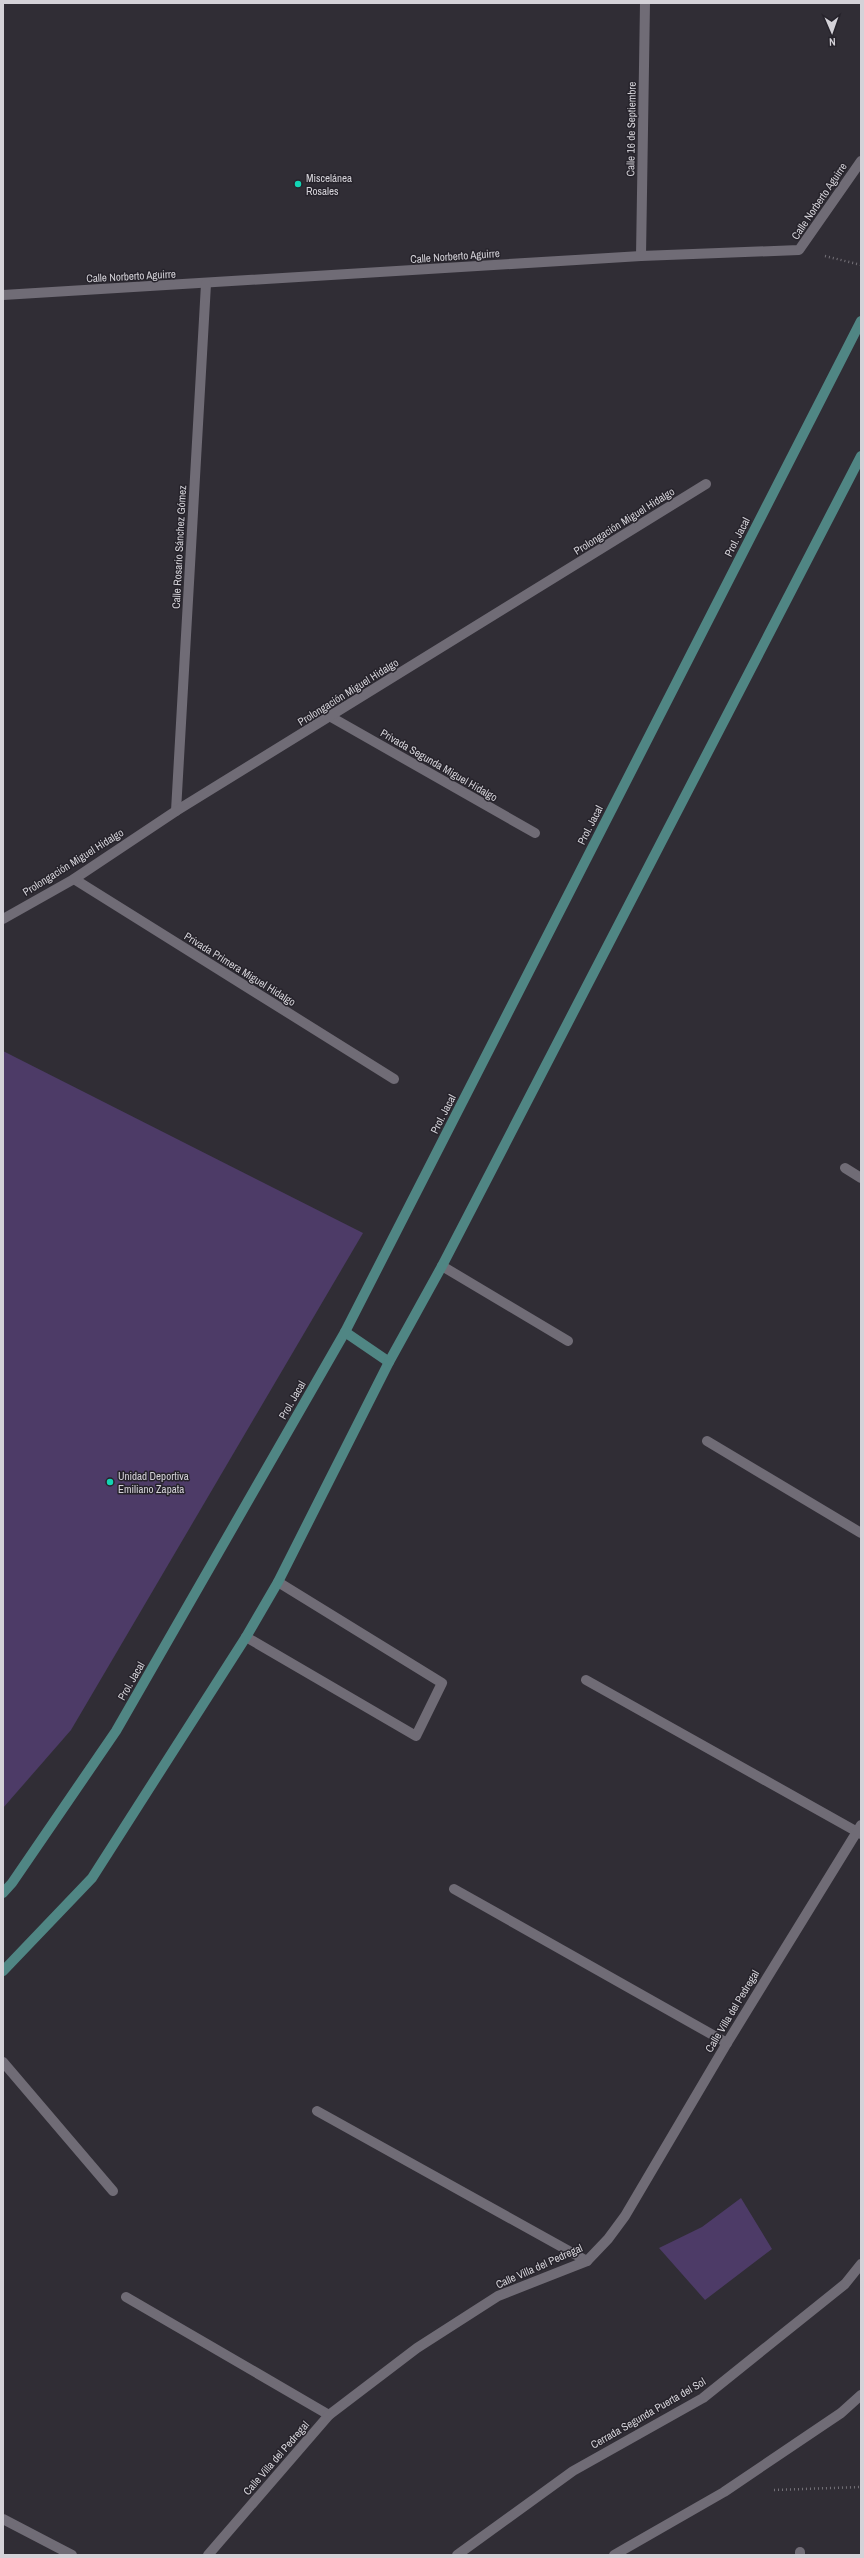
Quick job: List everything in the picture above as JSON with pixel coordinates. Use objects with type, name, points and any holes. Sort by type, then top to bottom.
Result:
[{"type":"street","name":"Calle 16 de Septiembre","points":[[641,256],[645,3]]},
{"type":"street","name":"Calle Norberto Aguirre","points":[[3,295],[206,284],[641,256],[800,250],[861,160]]},
{"type":"street","name":"Calle Rosario Sánchez Gómez","points":[[176,811],[206,284]]},
{"type":"street","name":"Prol. Jacal","points":[[3,1893],[12,1883],[116,1731],[345,1332],[861,321]]},
{"type":"street","points":[[3,1971],[92,1878],[246,1637],[278,1582],[389,1362],[442,1266],[861,456]]},
{"type":"street","name":"Prolongación Miguel Hidalgo","points":[[3,919],[74,879],[176,811],[331,717],[706,484]]},
{"type":"street","name":"Privada Segunda Miguel Hidalgo","points":[[331,717],[536,833]]},
{"type":"street","name":"Privada Primera Miguel Hidalgo","points":[[74,879],[394,1079]]},
{"type":"street","points":[[845,1168],[861,1178]]},
{"type":"street","points":[[442,1266],[568,1341]]},
{"type":"street","points":[[345,1332],[389,1362]]},
{"type":"street","points":[[707,1441],[861,1533]]},
{"type":"street","points":[[246,1637],[416,1736],[442,1684],[278,1582]]},
{"type":"street","points":[[586,1680],[860,1830]]},
{"type":"street","name":"Calle Villa del Pedregal","points":[[208,2555],[329,2415],[417,2348],[498,2296],[586,2260],[608,2239],[625,2216],[726,2043],[860,1830]]},
{"type":"street","points":[[454,1889],[726,2043]]},
{"type":"street","points":[[3,2062],[113,2191]]},
{"type":"street","points":[[317,2111],[586,2260]]},
{"type":"street","name":"Cerrada Segunda Puerta del Sol","points":[[457,2555],[573,2471],[703,2398],[845,2284],[861,2264]]},
{"type":"street","points":[[126,2297],[329,2415]]},
{"type":"street","points":[[614,2555],[724,2492],[841,2413],[861,2395]]},
{"type":"street","points":[[3,2519],[72,2555]]},
{"type":"path","points":[[800,250],[861,265]]},
{"type":"path","points":[[770,2491],[861,2487]]},
{"type":"shaded area","name":"Unidad Deportiva Emiliano Zapata","points":[[3,1051],[363,1233],[71,1730],[3,1808]]},
{"type":"shaded area","points":[[741,2198],[772,2249],[705,2300],[659,2248],[702,2227]]},
{"type":"place","name":"Miscelánea Rosales","points":[[298,184]]},
{"type":"place","name":"Unidad Deportiva Emiliano Zapata","points":[[110,1482]]}]
